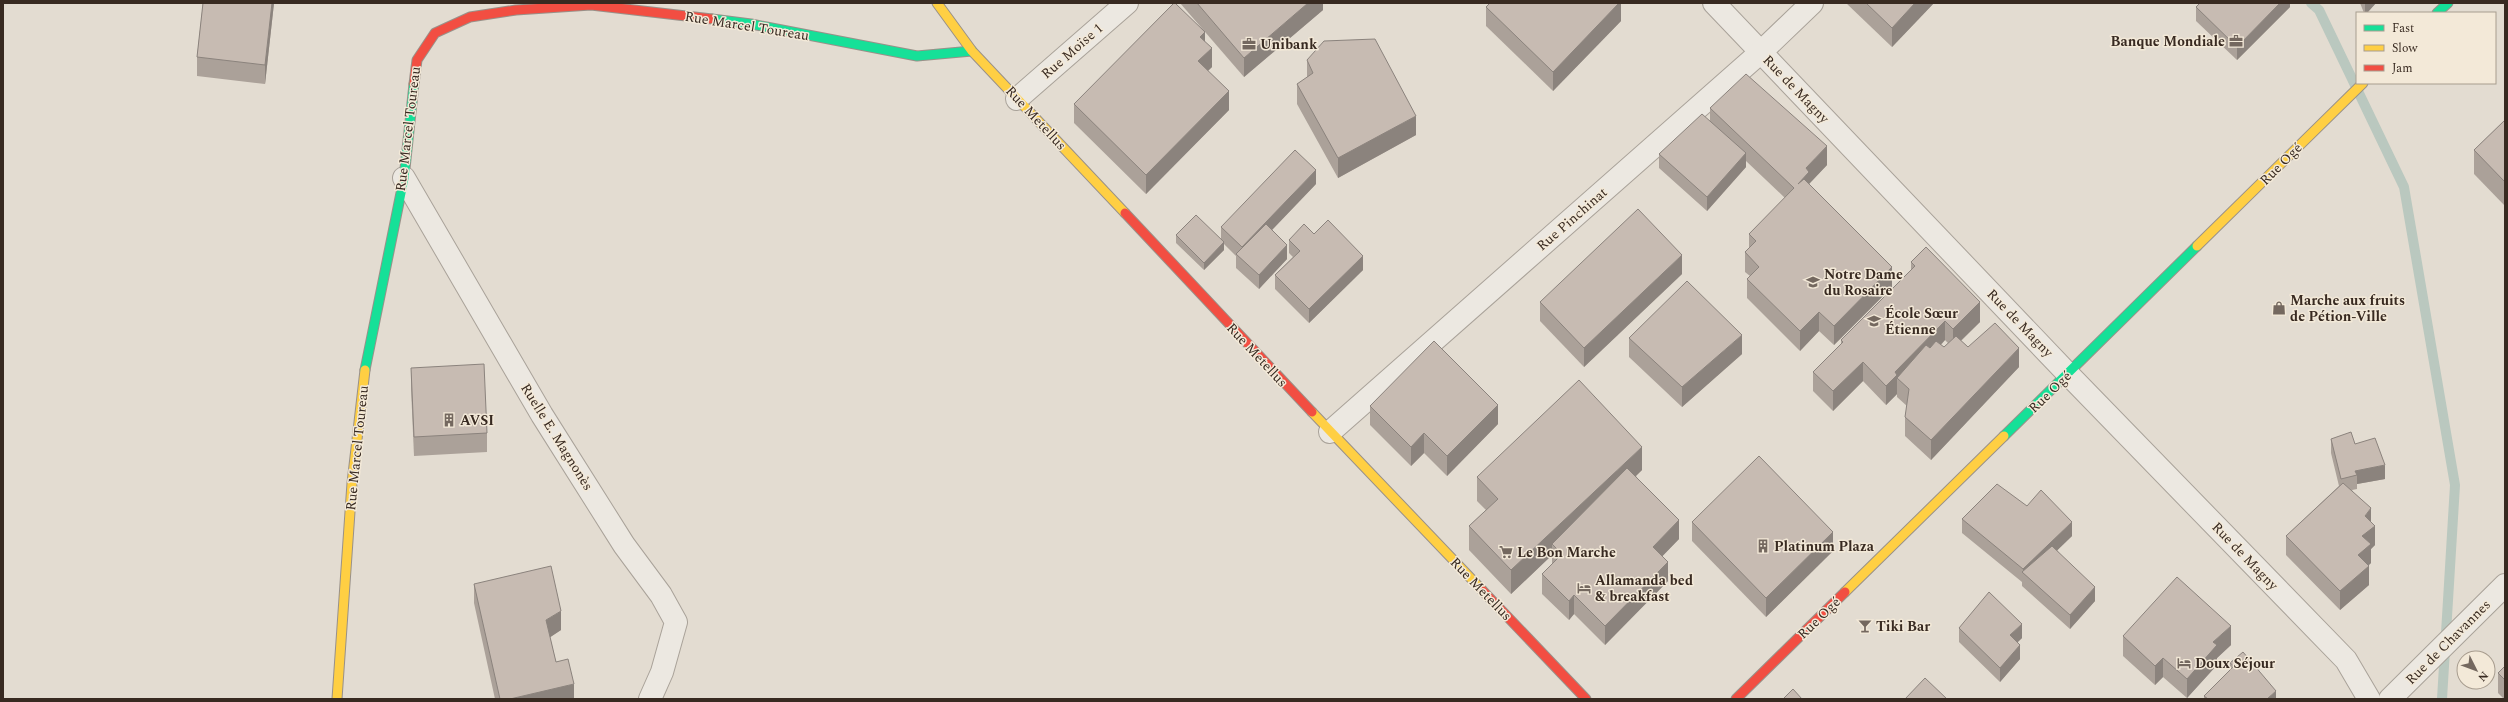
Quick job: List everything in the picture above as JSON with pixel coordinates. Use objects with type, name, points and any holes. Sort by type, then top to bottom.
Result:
[{"type":"street","name":"Rue Metellus","points":[[937,3],[972,51],[1330,432],[1586,699]]},
{"type":"street","name":"Rue Moïse 1","points":[[1017,99],[1127,3]]},
{"type":"street","name":"Rue de Magny","points":[[1714,3],[2068,374],[2346,660],[2369,699]]},
{"type":"street","name":"Rue Pinchinat","points":[[1330,432],[1761,52],[1812,3]]},
{"type":"street","points":[[2438,12],[2448,3]]},
{"type":"street","name":"Rue Marcel Toureau","points":[[337,699],[352,483],[365,372],[404,178],[417,60],[435,33],[470,17],[516,10],[591,5],[751,24],[917,56],[972,51]]},
{"type":"street","name":"Rue Ogé","points":[[1736,699],[2362,84]]},
{"type":"street","name":"Ruelle E. Magnonès","points":[[404,178],[542,415],[624,545],[661,595],[676,622],[662,672],[650,699]]},
{"type":"street","name":"Rue de Chavannes","points":[[2390,699],[2505,585]]},
{"type":"building","points":[[203,3],[272,3],[265,65],[197,57]]},
{"type":"building","points":[[1174,3],[1205,32],[1200,37],[1212,48],[1198,61],[1229,91],[1146,175],[1074,104]]},
{"type":"building","points":[[1197,3],[1308,3],[1244,58]]},
{"type":"building","points":[[1490,3],[1619,3],[1553,72],[1486,7]]},
{"type":"building","points":[[1866,3],[1915,3],[1892,28]]},
{"type":"building","points":[[2200,3],[2280,3],[2237,47],[2196,7]]},
{"type":"building","points":[[1375,39],[1416,116],[1338,158],[1297,84],[1313,73],[1307,60],[1324,41]]},
{"type":"building","points":[[1746,74],[1827,146],[1806,168],[1809,172],[1798,184],[1804,179],[1892,267],[1834,326],[1819,312],[1800,331],[1747,279],[1759,267],[1745,252],[1756,241],[1749,234],[1794,188],[1710,108]]},
{"type":"building","points":[[1702,114],[1746,153],[1707,197],[1659,154]]},
{"type":"building","points":[[2505,120],[2505,182],[2474,150]]},
{"type":"building","points":[[1295,150],[1316,170],[1242,247],[1221,227]]},
{"type":"building","points":[[1638,209],[1682,255],[1584,348],[1540,302]]},
{"type":"building","points":[[1196,215],[1224,242],[1204,263],[1176,235]]},
{"type":"building","points":[[1328,220],[1363,256],[1309,309],[1275,275],[1300,251],[1289,240],[1304,224],[1314,234]]},
{"type":"building","points":[[1266,224],[1287,245],[1259,275],[1236,254]]},
{"type":"building","points":[[1926,247],[1980,302],[1953,329],[1945,321],[1895,372],[1897,375],[1886,386],[1863,362],[1833,391],[1813,372],[1843,342],[1841,340],[1915,266],[1911,262]]},
{"type":"building","points":[[1687,281],[1742,335],[1682,387],[1629,338]]},
{"type":"building","points":[[1995,323],[2019,348],[1931,440],[1905,417],[1909,389],[1897,378],[1926,345],[1930,348],[1936,341],[1944,347],[1956,336],[1968,347]]},
{"type":"building","points":[[1434,341],[1498,405],[1447,456],[1424,433],[1411,447],[1370,406]]},
{"type":"building","name":"AVSI","points":[[484,364],[487,433],[414,437],[411,368]]},
{"type":"building","points":[[1579,380],[1642,447],[1511,570],[1469,526],[1498,499],[1477,477]]},
{"type":"building","points":[[2351,432],[2355,444],[2375,438],[2385,465],[2355,471],[2357,475],[2341,479],[2331,439]]},
{"type":"building","name":"Platinum Plaza","points":[[1759,456],[1833,532],[1766,598],[1692,522]]},
{"type":"building","points":[[1627,468],[1679,520],[1653,547],[1668,562],[1605,626],[1574,595],[1569,601],[1542,574],[1562,554],[1552,544]]},
{"type":"building","points":[[2343,483],[2371,508],[2365,516],[2375,526],[2362,536],[2371,544],[2358,555],[2369,566],[2340,591],[2286,536]]},
{"type":"building","points":[[1997,484],[2027,506],[2041,490],[2072,522],[2023,569],[1962,519]]},
{"type":"building","points":[[2052,546],[2095,587],[2070,615],[2022,572]]},
{"type":"building","points":[[551,566],[561,611],[546,620],[556,662],[568,659],[574,684],[510,699],[500,699],[474,584]]},
{"type":"building","points":[[2177,577],[2231,626],[2213,642],[2217,645],[2187,679],[2163,658],[2155,666],[2123,636]]},
{"type":"building","points":[[1989,592],[2022,624],[2010,635],[2020,645],[2000,668],[1959,628]]},
{"type":"building","points":[[2243,652],[2276,691],[2267,699],[2208,699],[2204,696],[2234,666],[2230,663]]},
{"type":"building","points":[[2505,666],[2505,680],[2498,673]]},
{"type":"building","points":[[1925,678],[1947,699],[1905,699]]},
{"type":"building","points":[[1793,689],[1802,699],[1783,699]]},
{"type":"waterway","points":[[2311,3],[2319,10],[2404,187],[2455,485],[2442,699]]},
{"type":"traffic: fast","points":[[2438,12],[2448,3]]},
{"type":"traffic: fast","points":[[712,19],[751,24],[917,56],[972,51]]},
{"type":"traffic: fast","points":[[365,370],[404,178],[414,84]]},
{"type":"traffic: fast","points":[[2004,436],[2197,246]]},
{"type":"traffic: slow","points":[[937,3],[972,51],[1125,213]]},
{"type":"traffic: slow","points":[[2197,246],[2362,84]]},
{"type":"traffic: slow","points":[[337,699],[352,483],[365,370]]},
{"type":"traffic: slow","points":[[1312,412],[1482,590]]},
{"type":"traffic: slow","points":[[1845,592],[2004,436]]},
{"type":"traffic: jam","points":[[414,84],[417,60],[435,33],[470,17],[516,10],[591,5],[712,19]]},
{"type":"traffic: jam","points":[[1125,213],[1312,412]]},
{"type":"traffic: jam","points":[[1482,590],[1586,699]]},
{"type":"traffic: jam","points":[[1736,699],[1845,592]]},
{"type":"place","name":"Banque Mondiale","points":[[2236,41]]},
{"type":"place","name":"Unibank","points":[[1249,44]]},
{"type":"place","name":"Notre Dame du Rosaire","points":[[1813,282]]},
{"type":"place","name":"Marche aux fruits de Pétion-Ville","points":[[2279,308]]},
{"type":"place","name":"École Sœur Étienne","points":[[1874,321]]},
{"type":"place","name":"AVSI","points":[[449,420]]},
{"type":"place","name":"Platinum Plaza","points":[[1763,546]]},
{"type":"place","name":"Le Bon Marche","points":[[1506,552]]},
{"type":"place","name":"Allamanda bed & breakfast","points":[[1584,588]]},
{"type":"place","name":"Tiki Bar","points":[[1865,626]]},
{"type":"place","name":"Doux Séjour","points":[[2184,663]]}]
